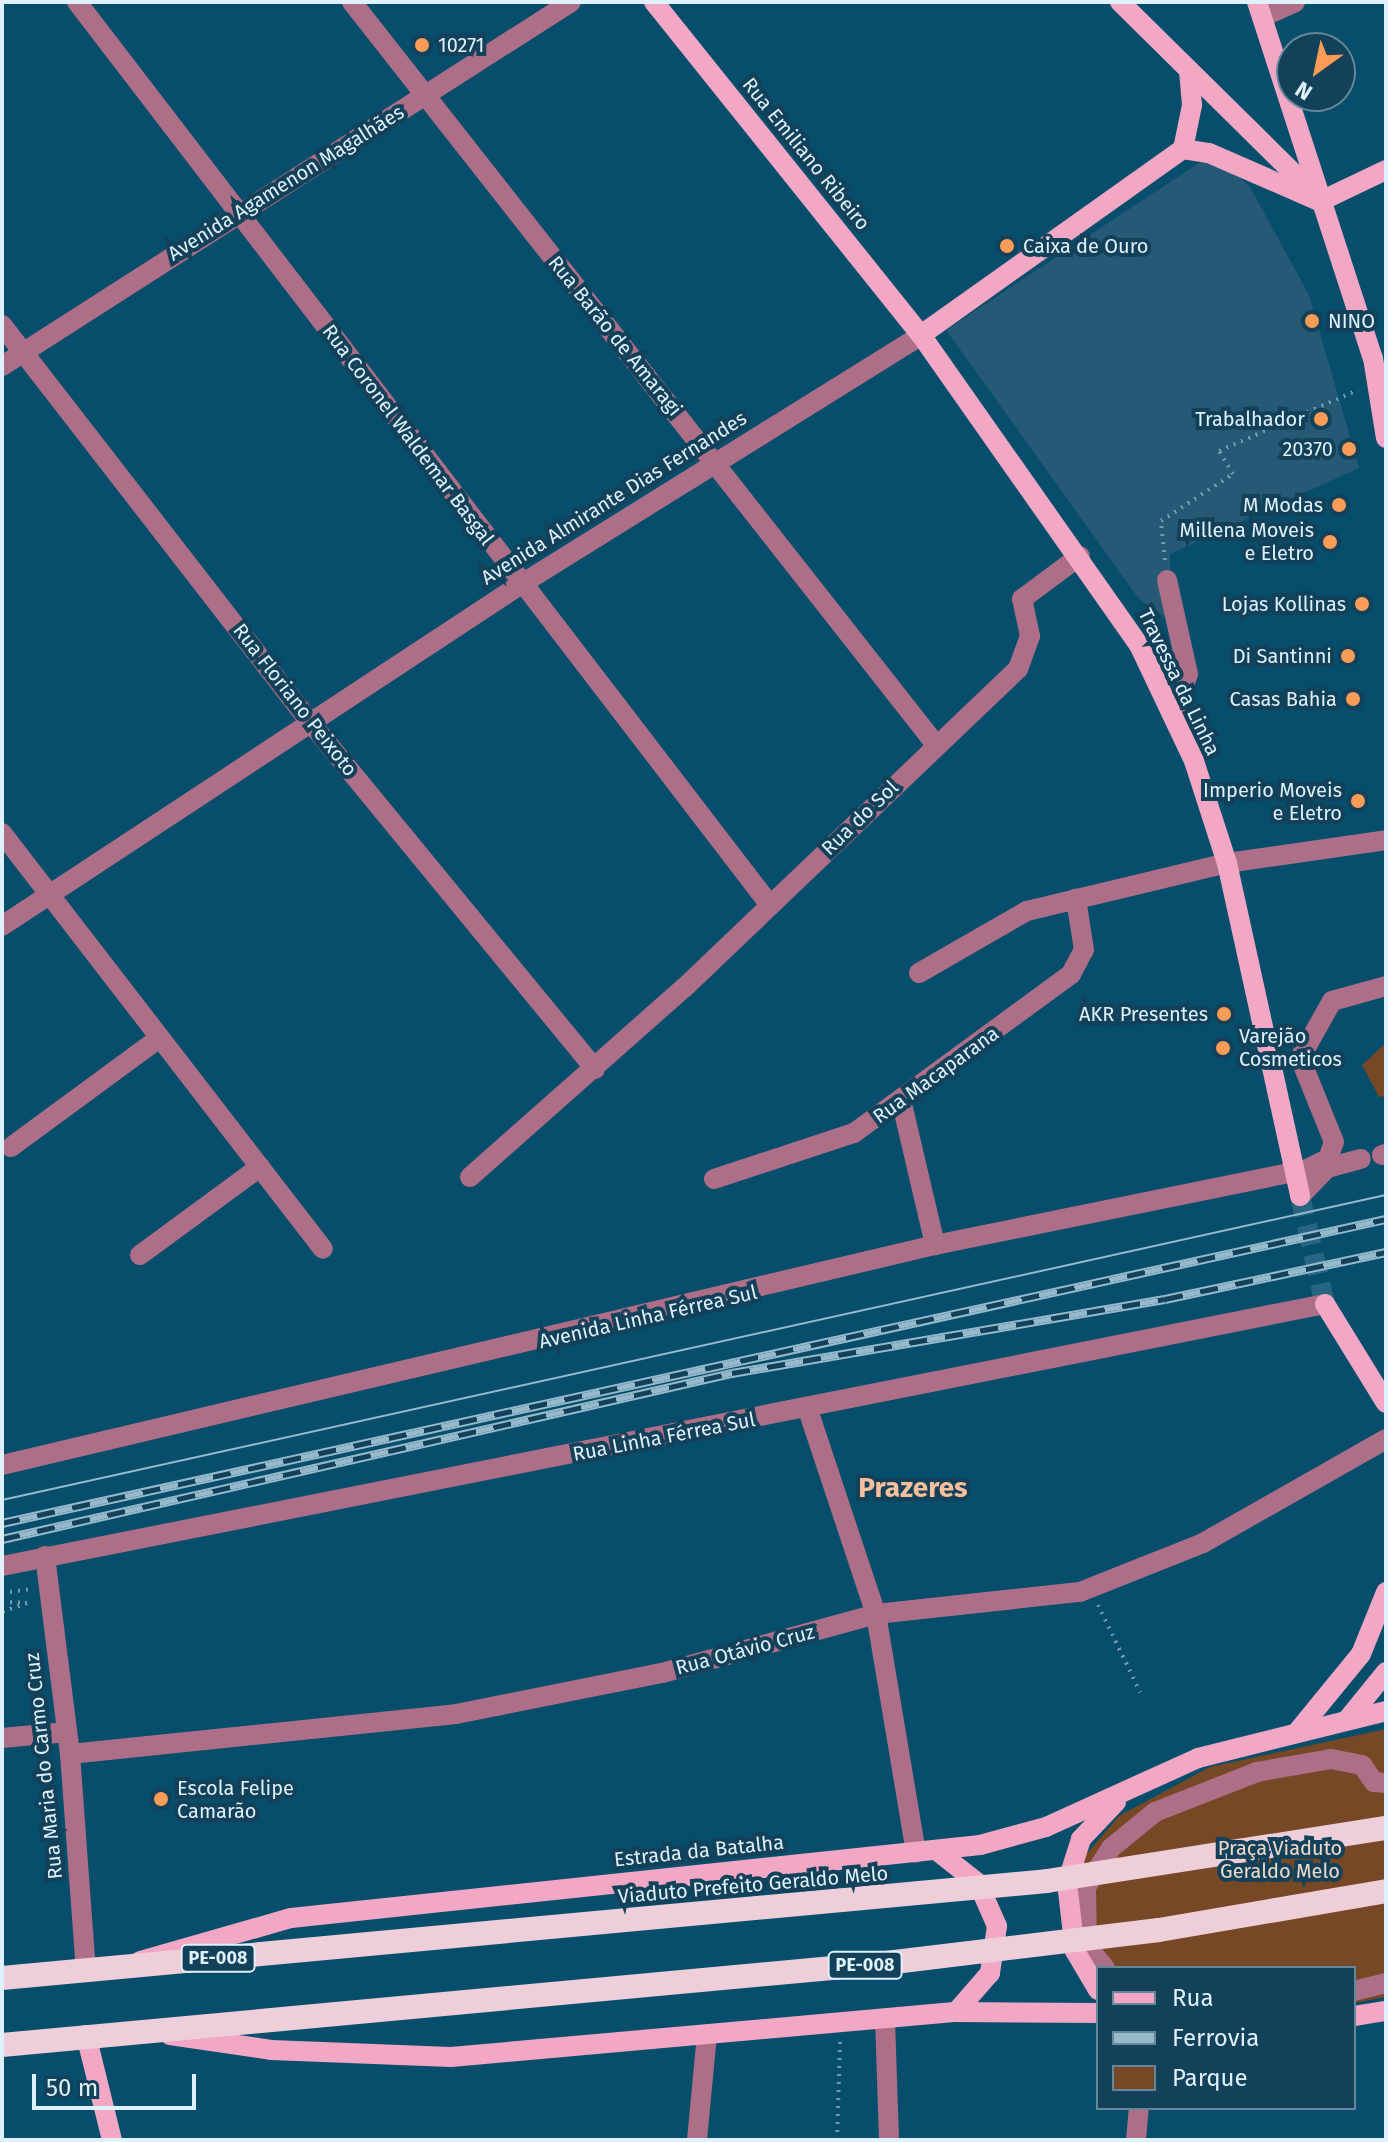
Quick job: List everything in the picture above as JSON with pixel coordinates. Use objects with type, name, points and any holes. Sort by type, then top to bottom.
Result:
[{"type":"highway","name":"Viaduto Prefeito Geraldo Melo","points":[[122,1967],[1047,1881],[1386,1828]]},
{"type":"highway","name":"PE-008","points":[[2,2045],[1006,1949],[1386,1891]]},
{"type":"highway","name":"Estrada da Batalha","points":[[2,1978],[122,1967]]},
{"type":"main road","name":"Rua Emiliano Ribeiro","points":[[654,2],[921,335]]},
{"type":"main road","points":[[1120,2],[1321,201]]},
{"type":"main road","points":[[1259,9],[1382,392],[1386,438]]},
{"type":"main road","points":[[1189,71],[1192,105],[1183,149],[1209,153],[1321,201],[1386,170]]},
{"type":"main road","name":"Avenida Almirante Dias Fernandes","points":[[921,335],[1183,149]]},
{"type":"main road","name":"Travessa da Linha","points":[[921,335],[1080,556],[1139,645],[1173,715],[1227,863],[1300,1196]]},
{"type":"main road","points":[[1325,1304],[1386,1403]]},
{"type":"main road","points":[[1298,1731],[1361,1654],[1386,1592]]},
{"type":"main road","points":[[1347,1720],[1386,1672]]},
{"type":"main road","name":"Estrada da Batalha","points":[[122,1967],[205,1937],[291,1918],[926,1852],[1046,1827],[1198,1758],[1386,1711]]},
{"type":"main road","points":[[1096,1987],[1075,1951],[1067,1883],[1081,1839],[1137,1784]]},
{"type":"main road","points":[[926,1852],[978,1883],[997,1926],[990,1973],[957,2011]]},
{"type":"main road","points":[[134,2030],[271,2050],[436,2057],[957,2011],[1096,2013]]},
{"type":"main road","points":[[86,2035],[112,2140]]},
{"type":"street","name":"Rua Coronel Waldemar Basgal","points":[[77,2],[520,585],[770,905]]},
{"type":"street","name":"Rua Barão de Amaragi","points":[[352,2],[936,745]]},
{"type":"street","name":"Avenida Agamenon Magalhães","points":[[2,366],[571,2]]},
{"type":"street","points":[[1259,9],[1295,2]]},
{"type":"street","name":"Rua Floriano Peixoto","points":[[2,325],[310,722],[595,1069]]},
{"type":"street","name":"Avenida Almirante Dias Fernandes","points":[[2,926],[52,896],[520,585],[921,335]]},
{"type":"street","name":"Rua do Sol","points":[[470,1177],[595,1069],[1022,664],[1030,628],[1020,608],[1025,594],[1080,556]]},
{"type":"street","points":[[1167,580],[1188,674],[1173,715]]},
{"type":"street","points":[[2,833],[323,1249]]},
{"type":"street","points":[[919,973],[1017,914],[1227,863],[1386,840]]},
{"type":"street","name":"Rua Macaparana","points":[[714,1179],[823,1148],[902,1104],[1080,964],[1076,899]]},
{"type":"street","points":[[1300,1196],[1327,1168],[1356,1160],[1334,1142],[1300,1058],[1332,1001],[1386,986]]},
{"type":"street","points":[[11,1147],[158,1039]]},
{"type":"street","points":[[902,1104],[935,1245]]},
{"type":"street","name":"Avenida Linha Férrea Sul","points":[[4,1461],[935,1245],[1295,1173],[1322,1163],[1334,1142]]},
{"type":"street","points":[[140,1255],[260,1167]]},
{"type":"street","name":"Rua Linha Férrea Sul","points":[[2,1566],[808,1410],[1325,1304]]},
{"type":"street","points":[[808,1410],[876,1614],[926,1852]]},
{"type":"street","name":"Rua Otávio Cruz","points":[[70,1754],[456,1714],[662,1673],[876,1614],[1096,1587],[1203,1543],[1386,1439]]},
{"type":"street","name":"Rua Maria do Carmo Cruz","points":[[45,1556],[70,1754],[86,1971]]},
{"type":"street","points":[[1365,1698],[1386,1694]]},
{"type":"street","points":[[2,1738],[67,1732]]},
{"type":"street","points":[[1103,1966],[1087,1946],[1086,1887],[1111,1848],[1155,1812],[1245,1776],[1331,1759],[1362,1765],[1374,1782],[1386,1783]]},
{"type":"street","points":[[1356,1990],[1386,1983]]},
{"type":"street","points":[[885,2019],[889,2140]]},
{"type":"street","points":[[697,2140],[707,2034]]},
{"type":"street","points":[[1136,2140],[1139,2110]]},
{"type":"path","points":[[1167,580],[1161,521],[1233,474],[1219,451],[1382,392]]},
{"type":"path","points":[[2,1593],[48,1587]]},
{"type":"path","points":[[1096,1587],[1100,1620],[1140,1692]]},
{"type":"path","points":[[2,1602],[27,1603],[2,1612]]},
{"type":"path","points":[[837,2140],[841,2021]]},
{"type":"shaded area","points":[[1214,153],[1250,187],[1309,295],[1359,468],[1170,554],[1171,621],[1139,599],[946,330]]},
{"type":"green space","points":[[1386,1043],[1386,1096],[1379,1097],[1362,1065]]},
{"type":"green space","name":"Praça Viaduto Geraldo Melo","points":[[1386,1729],[1386,1997],[1356,2003],[1356,1966],[1098,1966],[1082,1859],[1119,1816],[1210,1767]]},
{"type":"tunnel","points":[[1300,1196],[1325,1304]]},
{"type":"tram line","points":[[2,1500],[1386,1195]]},
{"type":"railway","points":[[2,1523],[1386,1219]]},
{"type":"railway","points":[[2,1539],[732,1373],[1165,1299],[1386,1252]]},
{"type":"place","name":"10271","points":[[422,45]]},
{"type":"place","name":"Caixa de Ouro","points":[[1007,246]]},
{"type":"place","name":"NINO","points":[[1312,321]]},
{"type":"place","name":"Trabalhador","points":[[1321,419]]},
{"type":"place","name":"20370","points":[[1349,449]]},
{"type":"place","name":"M Modas","points":[[1339,505]]},
{"type":"place","name":"Millena Moveis e Eletro","points":[[1330,542]]},
{"type":"place","name":"Lojas Kollinas","points":[[1362,604]]},
{"type":"place","name":"Di Santinni","points":[[1348,656]]},
{"type":"place","name":"Casas Bahia","points":[[1353,699]]},
{"type":"place","name":"Imperio Moveis e Eletro","points":[[1358,801]]},
{"type":"place","name":"AKR Presentes","points":[[1224,1014]]},
{"type":"place","name":"Varejão Cosmeticos","points":[[1223,1048]]},
{"type":"place","name":"Escola Felipe Camarão","points":[[161,1799]]},
{"type":"district","name":"Prazeres","points":[[913,1488]]}]
